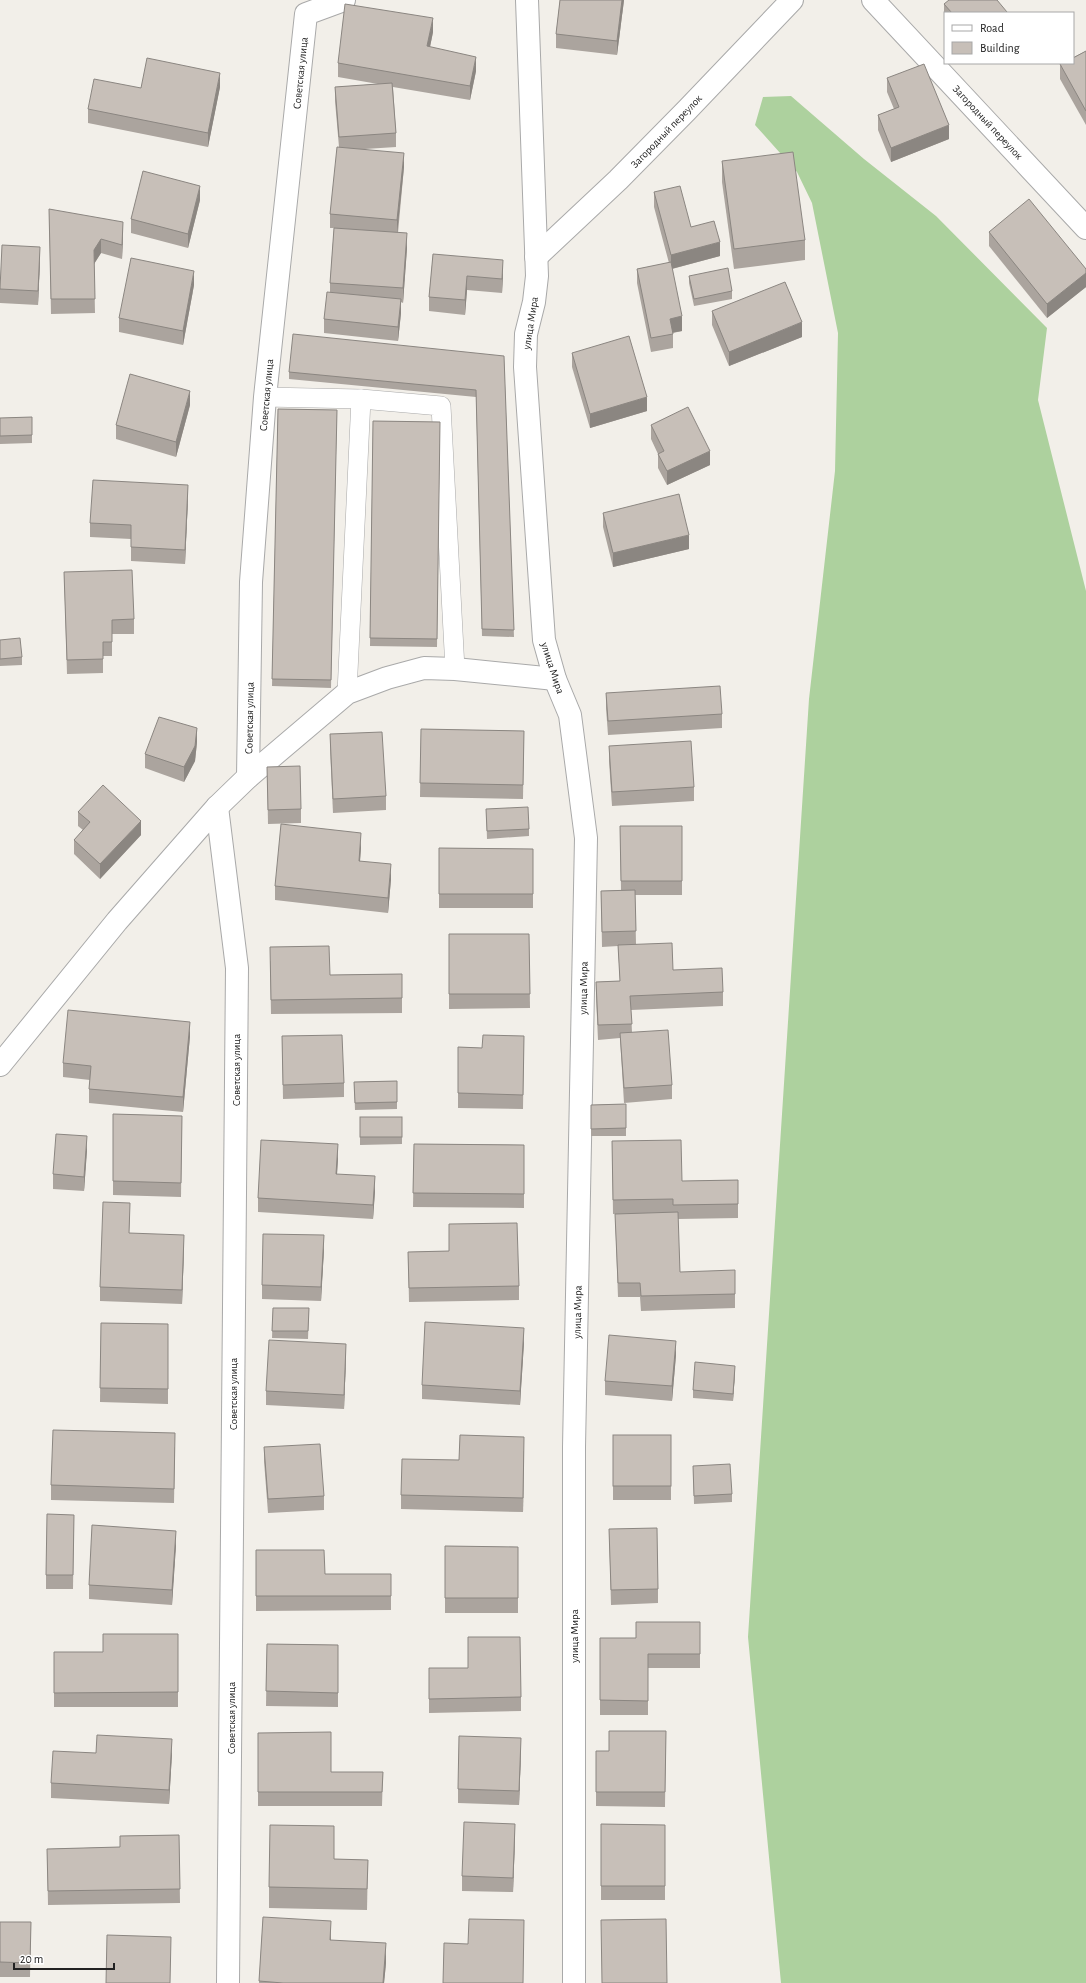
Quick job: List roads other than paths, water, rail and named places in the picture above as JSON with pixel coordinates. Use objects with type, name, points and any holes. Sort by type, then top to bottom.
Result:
[{"type":"street","name":"Советская улица","points":[[248,777],[251,582],[266,397],[306,14],[344,0]]},
{"type":"street","name":"улица Мира","points":[[527,0],[537,276],[534,302],[526,334],[525,366],[544,640],[555,679],[570,715],[586,838],[574,1447],[574,1983]]},
{"type":"street","name":"Загородный переулок","points":[[873,0],[1086,228]]},
{"type":"street","name":"Загородный переулок","points":[[536,257],[618,180],[682,116],[787,2]]},
{"type":"street","points":[[0,1065],[117,921],[217,807],[248,777],[347,693],[387,678],[424,668],[454,669],[555,679]]},
{"type":"street","name":"Советская улица","points":[[217,807],[237,968],[228,1983]]},
{"type":"lane","points":[[266,397],[362,399],[441,406],[454,669]]},
{"type":"lane","points":[[347,693],[362,399]]}]
